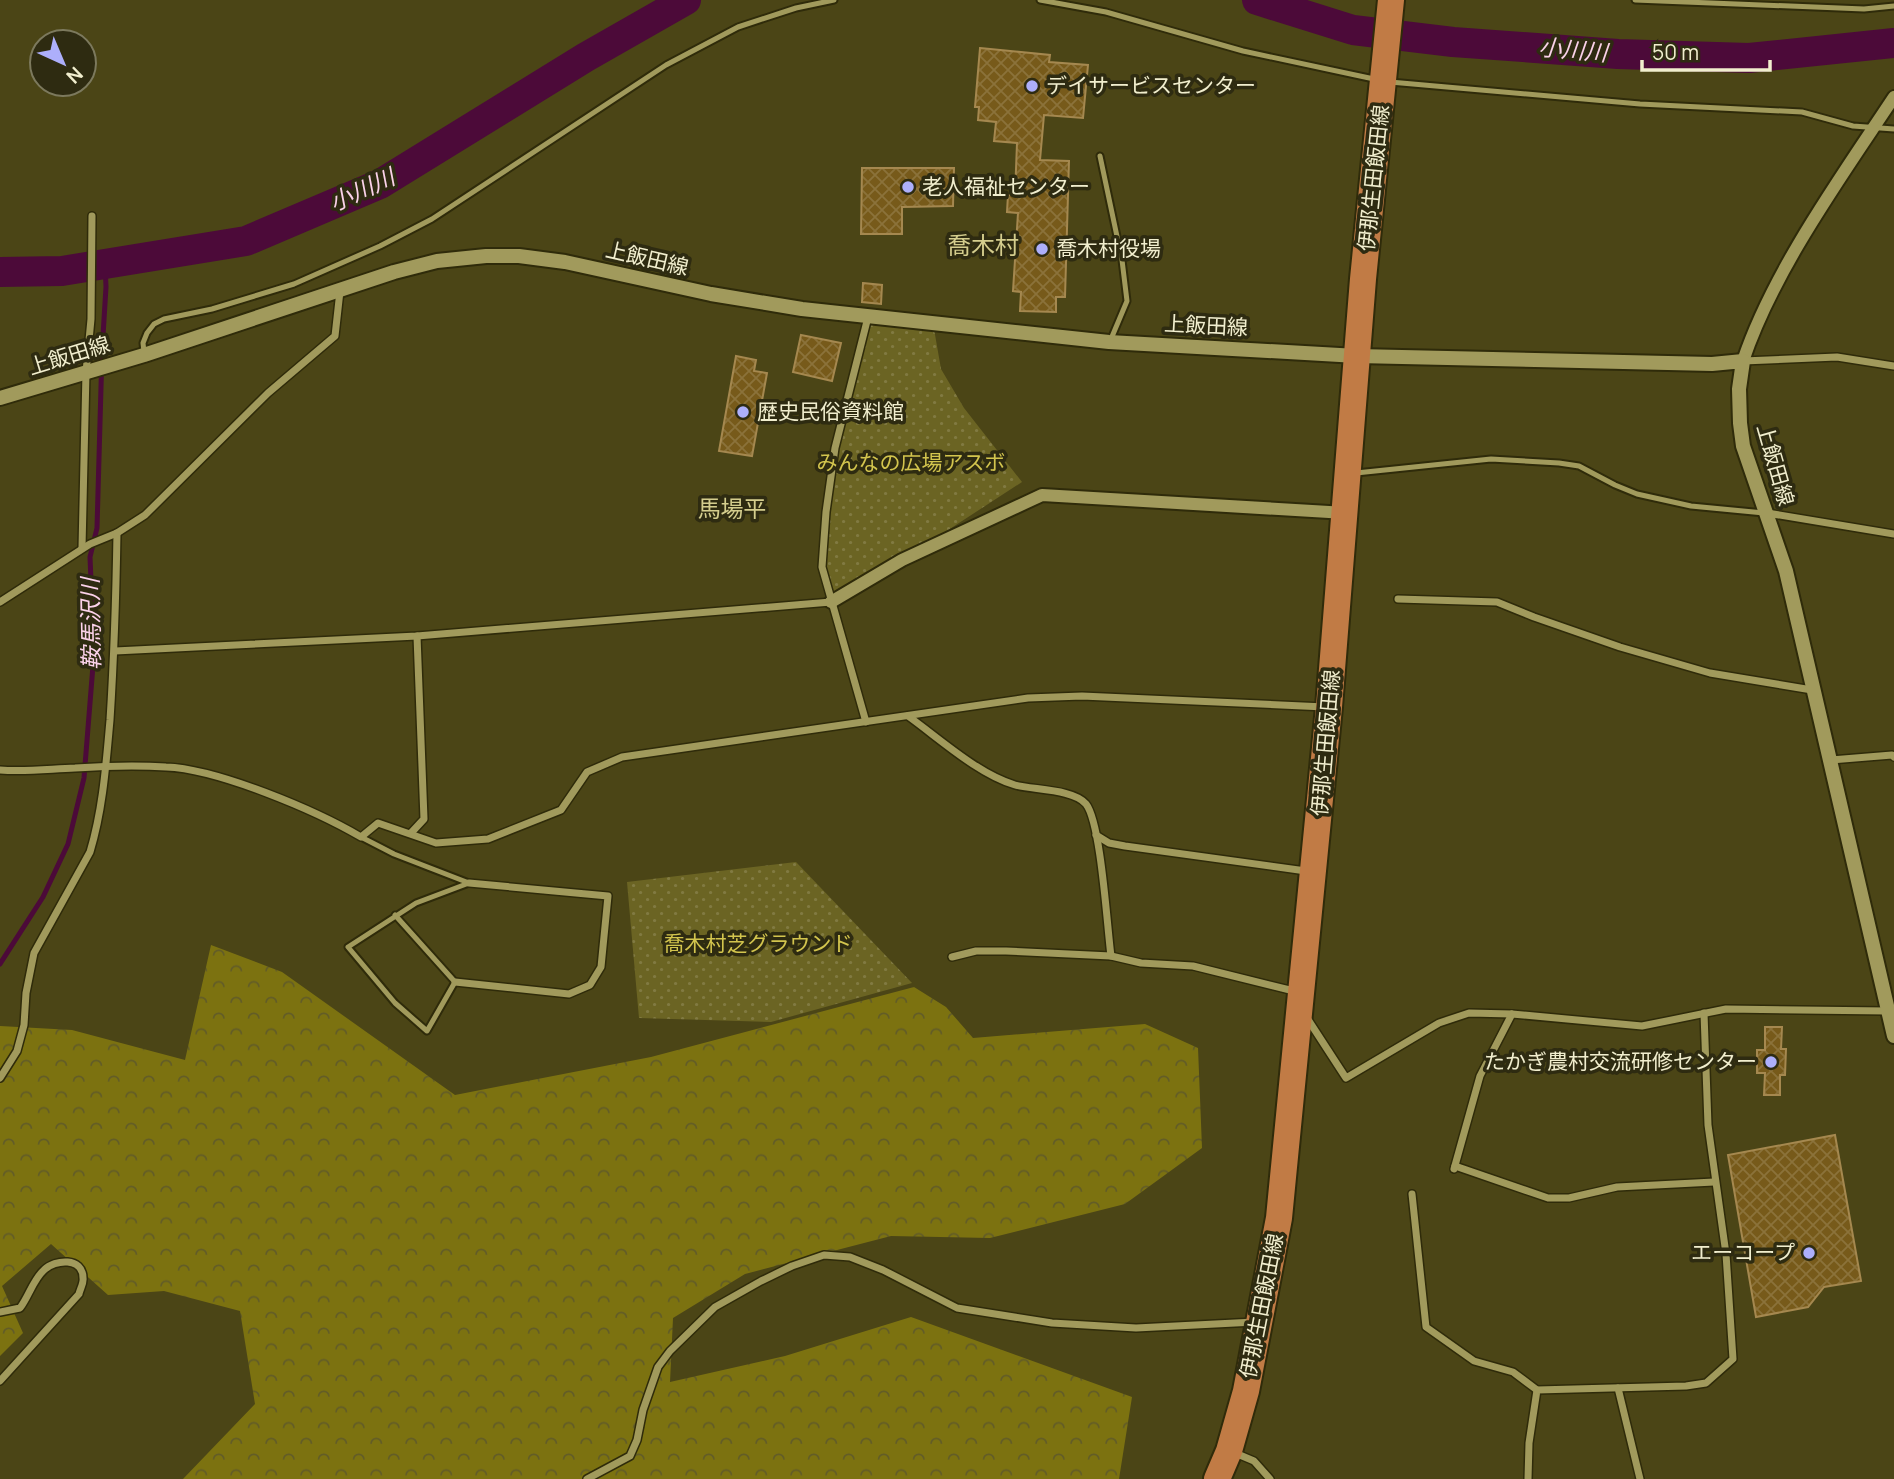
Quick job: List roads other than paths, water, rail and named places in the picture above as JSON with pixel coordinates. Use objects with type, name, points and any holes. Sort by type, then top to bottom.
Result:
[{"type":"main road","name":"伊那生田飯田線","points":[[1217,1479],[1229,1451],[1246,1391],[1279,1218],[1314,873],[1357,356],[1391,0]]},
{"type":"main road","name":"上飯田線","points":[[0,398],[144,355],[394,272],[437,261],[486,256],[565,262],[711,295],[802,309],[1109,342],[1357,356],[1712,364],[1743,361],[1739,389],[1741,435],[1752,477],[1786,571],[1894,1035]]},
{"type":"street","points":[[1894,97],[1780,278],[1753,332],[1743,361],[1837,356],[1894,366]]},
{"type":"street","points":[[82,548],[91,319],[92,216]]},
{"type":"street","points":[[0,602],[82,548],[117,533],[145,515],[268,393],[335,336],[340,291]]},
{"type":"street","points":[[866,722],[822,567],[835,448],[869,315]]},
{"type":"street","points":[[115,651],[417,636],[831,602],[902,559],[1042,495],[1346,513]]},
{"type":"street","points":[[1767,513],[1894,534]]},
{"type":"street","points":[[0,1078],[16,1051],[23,1025],[34,953],[90,852],[95,834],[115,651],[117,533]]},
{"type":"street","points":[[1398,599],[1497,601],[1620,647],[1710,673],[1813,690]]},
{"type":"street","points":[[411,833],[424,818],[417,636]]},
{"type":"street","points":[[0,770],[19,772],[102,767],[188,768],[254,790],[340,825],[361,837],[378,824],[411,833],[436,844],[488,839],[561,810],[587,772],[622,757],[1028,698],[1082,696],[1329,707]]},
{"type":"street","points":[[907,715],[995,778],[1017,785],[1076,795],[1087,804],[1096,835],[1111,956]]},
{"type":"street","points":[[1831,760],[1894,757]]},
{"type":"street","points":[[1096,835],[1109,843],[1125,846],[1314,873]]},
{"type":"street","points":[[455,982],[569,994],[590,985],[601,967],[608,896],[469,883]]},
{"type":"street","points":[[952,957],[976,951],[1111,956],[1141,963],[1193,966],[1300,993],[1308,1021],[1346,1078],[1439,1023],[1469,1013],[1512,1014],[1642,1026],[1726,1009],[1888,1012]]},
{"type":"street","points":[[1412,1194],[1426,1327],[1474,1361],[1513,1373],[1537,1390],[1686,1386],[1706,1382],[1733,1359],[1726,1254],[1708,1125],[1704,1013]]},
{"type":"street","points":[[1512,1014],[1480,1076],[1454,1168],[1548,1198],[1569,1198],[1617,1187],[1714,1182]]},
{"type":"street","points":[[587,1479],[630,1456],[657,1367],[715,1307],[792,1266],[824,1255],[850,1257],[872,1265],[957,1308],[1052,1323],[1136,1328],[1260,1322]]},
{"type":"street","points":[[0,1312],[20,1308],[28,1298],[34,1282],[43,1270],[52,1264],[62,1260],[82,1270],[84,1279],[79,1294],[0,1381]]},
{"type":"street","points":[[1618,1388],[1640,1479]]},
{"type":"street","points":[[1528,1479],[1529,1443],[1537,1390]]},
{"type":"street","points":[[1229,1451],[1254,1461],[1270,1479]]},
{"type":"lane","points":[[144,355],[143,343],[154,324],[294,284],[380,246],[432,219],[666,65],[738,27],[796,8],[834,0]]},
{"type":"lane","points":[[1040,0],[1106,12],[1243,51],[1384,78],[1640,104],[1802,112],[1853,126],[1894,129]]},
{"type":"lane","points":[[1634,0],[1864,9],[1894,6]]},
{"type":"lane","points":[[1100,156],[1122,260],[1126,301],[1109,342]]},
{"type":"lane","points":[[1349,474],[1491,459],[1559,463],[1579,466],[1637,494],[1691,506],[1767,513]]},
{"type":"lane","points":[[361,837],[394,854],[469,883]]},
{"type":"lane","points":[[395,915],[455,982],[428,1031],[395,1003],[348,947],[395,915],[416,903],[469,883]]},
{"type":"waterway","name":"小川川","points":[[0,272],[62,271],[246,241],[380,184],[586,57],[686,0]]},
{"type":"waterway","name":"小川川","points":[[1257,0],[1353,30],[1453,42],[1618,54],[1749,58],[1894,43]]},
{"type":"waterway","name":"鞍馬沢川","points":[[0,964],[43,897],[68,844],[84,778],[94,653],[90,557],[97,528],[105,264]]},
{"type":"place","name":"デイサービスセンター","points":[[1032,86]]},
{"type":"place","name":"老人福祉センター","points":[[908,187]]},
{"type":"place","name":"喬木村役場","points":[[1042,249]]},
{"type":"place","name":"歴史民俗資料館","points":[[743,412]]},
{"type":"place","name":"たかぎ農村交流研修センター","points":[[1771,1062]]},
{"type":"place","name":"エーコープ","points":[[1809,1253]]},
{"type":"district","name":"喬木村","points":[[983,246]]},
{"type":"district","name":"馬場平","points":[[732,509]]},
{"type":"park label","name":"みんなの広場アスボ","points":[[911,463]]},
{"type":"park label","name":"喬木村芝グラウンド","points":[[758,944]]}]
